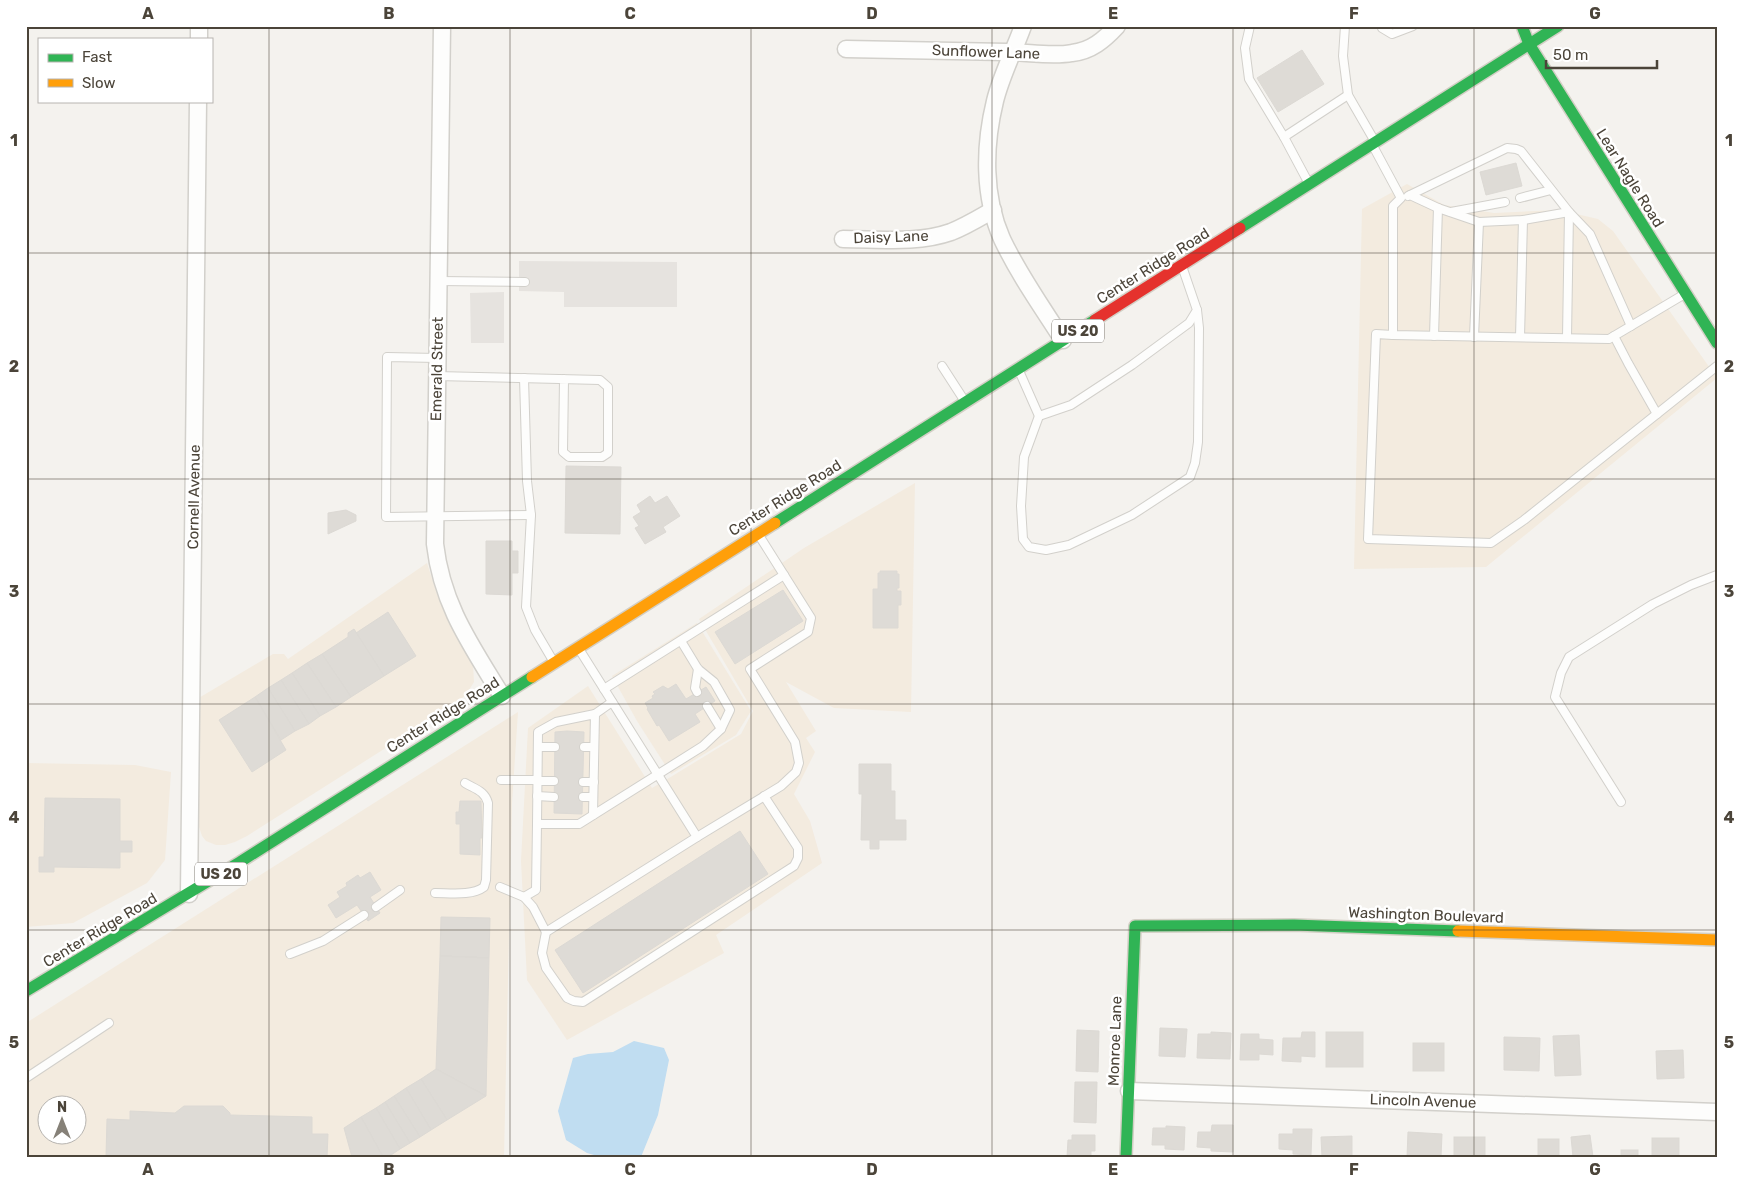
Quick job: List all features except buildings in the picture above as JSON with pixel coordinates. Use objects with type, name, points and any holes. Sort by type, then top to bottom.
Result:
[{"type":"main road","name":"Lear Nagle Road","points":[[1522,26],[1529,44],[1717,344]]},
{"type":"main road","name":"Center Ridge Road","points":[[26,991],[190,894],[1558,26]]},
{"type":"main road","name":"Washington Boulevard","points":[[1134,926],[1294,925],[1717,940]]},
{"type":"main road","name":"Monroe Lane","points":[[1126,1157],[1134,926]]},
{"type":"street","name":"Emerald Street","points":[[442,26],[435,518],[437,561],[445,594],[459,626],[502,696]]},
{"type":"street","points":[[1023,26],[996,99],[988,133],[986,169],[993,210],[1002,238],[1018,269],[1063,340]]},
{"type":"street","name":"Sunflower Lane","points":[[846,49],[1013,52],[1057,55],[1089,48],[1104,40],[1117,26]]},
{"type":"street","name":"Cornell Avenue","points":[[190,894],[198,102]]},
{"type":"street","name":"Daisy Lane","points":[[843,238],[928,238],[951,232],[993,210]]},
{"type":"street","name":"Lincoln Avenue","points":[[1129,1090],[1717,1112]]},
{"type":"lane","points":[[1250,26],[1245,48],[1249,79],[1284,137],[1309,184]]},
{"type":"lane","points":[[1345,26],[1343,56],[1348,95],[1401,198]]},
{"type":"lane","points":[[1381,26],[1392,34],[1412,26]]},
{"type":"lane","points":[[1284,137],[1348,95]]},
{"type":"lane","points":[[1393,335],[1394,206],[1401,198],[1507,148],[1521,151],[1569,212],[1590,234],[1631,326]]},
{"type":"lane","points":[[1520,198],[1552,190]]},
{"type":"lane","points":[[1410,195],[1438,208],[1479,222],[1523,220],[1569,212]]},
{"type":"lane","points":[[1449,212],[1505,202]]},
{"type":"lane","points":[[1434,336],[1438,208]]},
{"type":"lane","points":[[1568,338],[1569,212]]},
{"type":"lane","points":[[1520,337],[1523,220]]},
{"type":"lane","points":[[1474,336],[1479,222]]},
{"type":"lane","points":[[1018,368],[1039,416],[1024,457],[1023,539],[1030,547],[1046,550],[1070,545],[1132,515],[1190,477],[1195,463],[1198,442],[1199,328],[1197,310],[1182,265]]},
{"type":"lane","points":[[438,281],[525,282]]},
{"type":"lane","points":[[1685,293],[1608,339],[1376,334],[1368,540],[1492,543],[1524,520],[1717,366]]},
{"type":"lane","points":[[1039,416],[1071,405],[1132,365],[1189,323],[1197,310]]},
{"type":"lane","points":[[1614,336],[1657,414]]},
{"type":"lane","points":[[437,358],[387,357],[386,517],[435,518],[531,515]]},
{"type":"lane","points":[[942,366],[965,402]]},
{"type":"lane","points":[[437,376],[524,378],[564,379],[600,380],[608,387],[608,453],[602,457],[569,457],[564,452],[564,379]]},
{"type":"lane","points":[[524,378],[527,481],[531,515],[526,607],[535,630],[554,663]]},
{"type":"lane","points":[[546,932],[764,796],[790,779],[796,772],[799,763],[794,742],[750,669],[808,632],[811,618],[758,534]]},
{"type":"lane","points":[[604,689],[784,574]]},
{"type":"lane","points":[[1621,802],[1555,697],[1561,672],[1569,656],[1653,604],[1717,575]]},
{"type":"lane","points":[[536,824],[579,824],[703,746],[721,729],[730,710],[714,682],[698,669],[681,641]]},
{"type":"lane","points":[[578,648],[697,837]]},
{"type":"lane","points":[[697,692],[695,688],[698,669]]},
{"type":"lane","points":[[524,897],[536,890],[538,732],[556,722],[595,714],[612,702]]},
{"type":"lane","points":[[707,706],[721,729]]},
{"type":"lane","points":[[593,815],[595,714]]},
{"type":"lane","points":[[538,747],[555,747]]},
{"type":"lane","points":[[584,747],[594,747]]},
{"type":"lane","points":[[501,780],[554,781]]},
{"type":"lane","points":[[583,782],[594,782]]},
{"type":"lane","points":[[435,893],[471,892],[479,891],[484,887],[486,870],[486,796],[465,783]]},
{"type":"lane","points":[[537,796],[554,797]]},
{"type":"lane","points":[[500,887],[524,897],[533,907],[546,932],[542,953],[546,968],[567,998],[583,1002],[794,866],[798,858],[798,848],[764,796]]},
{"type":"lane","points":[[583,797],[593,797]]},
{"type":"lane","points":[[376,907],[400,890]]},
{"type":"lane","points":[[290,954],[324,941],[364,915]]},
{"type":"lane","points":[[26,1078],[109,1023]]},
{"type":"shaded area","points":[[1407,184],[1444,205],[1494,213],[1559,210],[1598,219],[1613,231],[1717,378],[1486,567],[1354,569],[1362,209]]},
{"type":"shaded area","points":[[519,261],[677,262],[677,307],[564,307],[564,292],[519,291]]},
{"type":"shaded area","points":[[504,292],[504,343],[471,343],[470,293]]},
{"type":"shaded area","points":[[915,483],[911,712],[834,708],[786,682],[816,731],[806,738],[815,752],[794,794],[810,821],[822,863],[716,935],[724,953],[567,1040],[527,980],[521,861],[528,728],[588,686],[652,788],[741,734],[753,711],[699,619],[804,548]]},
{"type":"shaded area","points":[[427,563],[447,618],[473,665],[474,682],[466,695],[444,711],[247,836],[225,845],[216,845],[206,841],[202,836],[197,821],[197,699],[273,654],[284,654],[288,659]]},
{"type":"shaded area","points":[[697,623],[751,711],[736,735],[671,774],[637,721],[612,676]]},
{"type":"shaded area","points":[[518,712],[512,803],[504,1157],[26,1157],[26,1023]]},
{"type":"shaded area","points":[[26,763],[135,765],[171,772],[165,860],[147,883],[73,923],[26,927]]},
{"type":"water","points":[[634,1041],[664,1048],[669,1060],[658,1115],[641,1157],[601,1157],[587,1153],[566,1140],[558,1111],[573,1058],[588,1054],[613,1052]]},
{"type":"traffic: fast","points":[[1522,26],[1529,44],[1717,343]]},
{"type":"traffic: fast","points":[[1240,228],[1558,26]]},
{"type":"traffic: fast","points":[[775,523],[1095,320]]},
{"type":"traffic: fast","points":[[26,991],[240,862],[532,677]]},
{"type":"traffic: fast","points":[[1126,1157],[1135,926],[1294,925],[1458,931]]},
{"type":"traffic: slow","points":[[532,677],[775,523]]},
{"type":"traffic: slow","points":[[1458,931],[1717,940]]},
{"type":"traffic: jam","points":[[1095,320],[1240,228]]}]
